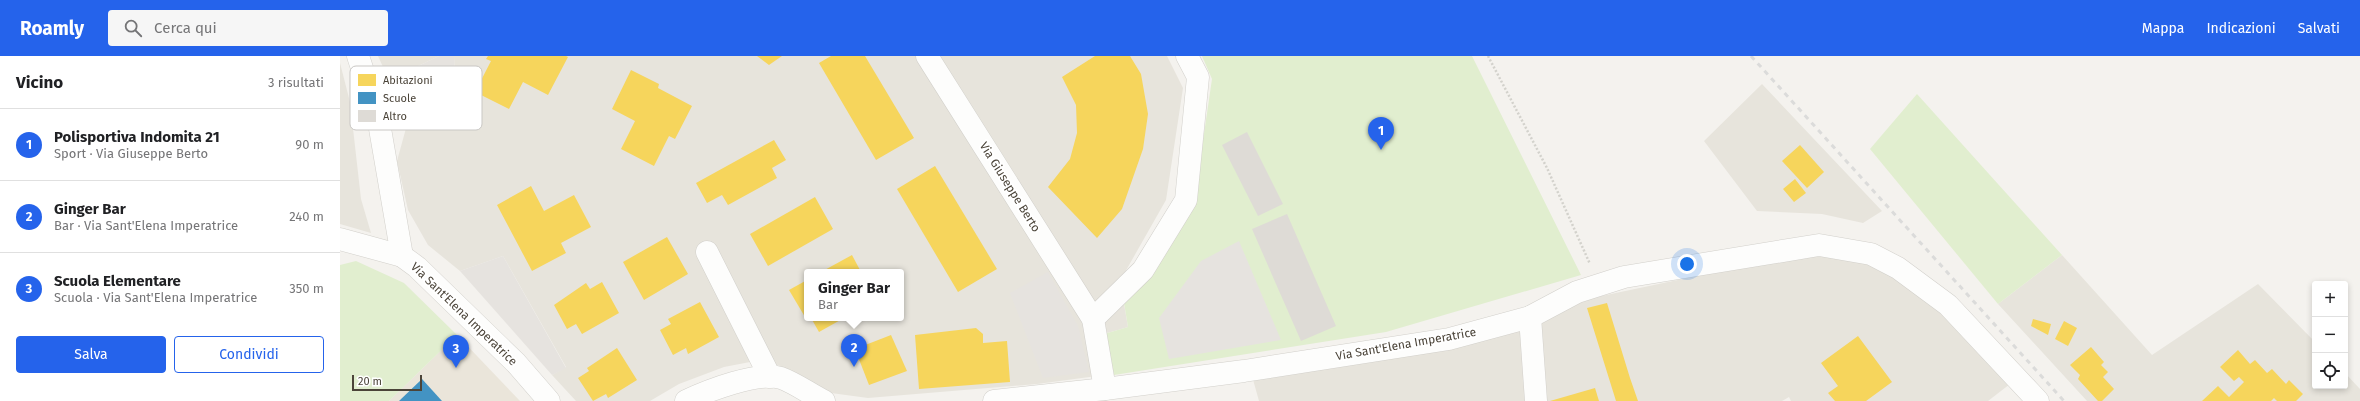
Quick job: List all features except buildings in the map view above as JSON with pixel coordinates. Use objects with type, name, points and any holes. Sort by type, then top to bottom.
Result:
[{"type":"street","name":"Via Sant'Elena Imperatrice","points":[[358,56],[361,66]]},
{"type":"street","name":"Via Giuseppe Berto","points":[[927,56],[1093,319],[1105,389]]},
{"type":"street","points":[[1093,319],[1143,270],[1186,200],[1198,77],[1187,56]]},
{"type":"street","name":"Via Sant'Elena Imperatrice","points":[[380,130],[402,256],[417,267],[516,363],[549,401]]},
{"type":"street","points":[[340,239],[402,256]]},
{"type":"street","name":"Via Sant'Elena Imperatrice","points":[[994,401],[1105,389],[1252,370],[1449,339],[1530,317],[1577,292],[1599,283],[1624,277],[1819,245],[1871,254],[1898,268],[1948,305],[2038,401]]},
{"type":"street","points":[[707,252],[770,377]]},
{"type":"street","points":[[1530,317],[1536,401]]},
{"type":"street","points":[[686,401],[748,380],[770,377],[781,378],[824,401]]},
{"type":"path","points":[[1488,56],[1547,168],[1599,283]]},
{"type":"shaded area","points":[[378,56],[439,56],[418,66],[383,66]]},
{"type":"shaded area","points":[[439,56],[454,56],[454,66],[418,66]]},
{"type":"shaded area","points":[[454,56],[1167,56],[1183,88],[1166,200],[1120,281],[1128,327],[1104,334],[1097,376],[1037,384],[868,398],[831,393],[778,365],[750,362],[724,367],[679,384],[650,401],[576,401],[552,375],[566,367],[503,256],[460,271],[428,245],[408,210],[397,161],[406,130],[482,130],[482,66],[454,66]]},
{"type":"shaded area","points":[[340,63],[350,102],[350,130],[353,130],[361,199],[371,233],[340,224]]},
{"type":"shaded area","points":[[1762,84],[1882,211],[1863,223],[1822,214],[1757,211],[1704,141]]},
{"type":"shaded area","points":[[1239,241],[1281,340],[1169,359],[1159,318],[1201,261]]},
{"type":"shaded area","points":[[1821,250],[1869,258],[1914,286],[2010,384],[1988,401],[1791,401],[1789,397],[1782,401],[1259,401],[1252,376],[1573,302]]},
{"type":"shaded area","points":[[2062,255],[2152,355],[2258,284],[2312,339],[2312,389],[2348,389],[2348,376],[2360,389],[2360,401],[2087,401],[1998,304]]},
{"type":"shaded area","points":[[503,256],[566,368],[552,375],[460,271]]},
{"type":"shaded area","points":[[1048,272],[1078,326],[1089,372],[1043,378],[1010,293]]},
{"type":"shaded area","points":[[457,335],[520,401],[389,401]]},
{"type":"green space","points":[[1202,56],[1472,56],[1581,275],[1386,332],[1114,375],[1104,334],[1128,327],[1124,303],[1194,202],[1212,79]]},
{"type":"green space","points":[[1917,94],[2062,255],[1998,304],[1870,149]]},
{"type":"green space","points":[[356,261],[404,283],[457,335],[389,401],[340,401],[340,265]]},
{"type":"railway","points":[[1751,56],[2064,401]]},
{"type":"place","name":"Polisportiva Indomita 21","points":[[1381,150]]},
{"type":"place","name":"Ginger Bar","points":[[854,367]]},
{"type":"place","name":"Scuola Elementare","points":[[456,368]]}]
